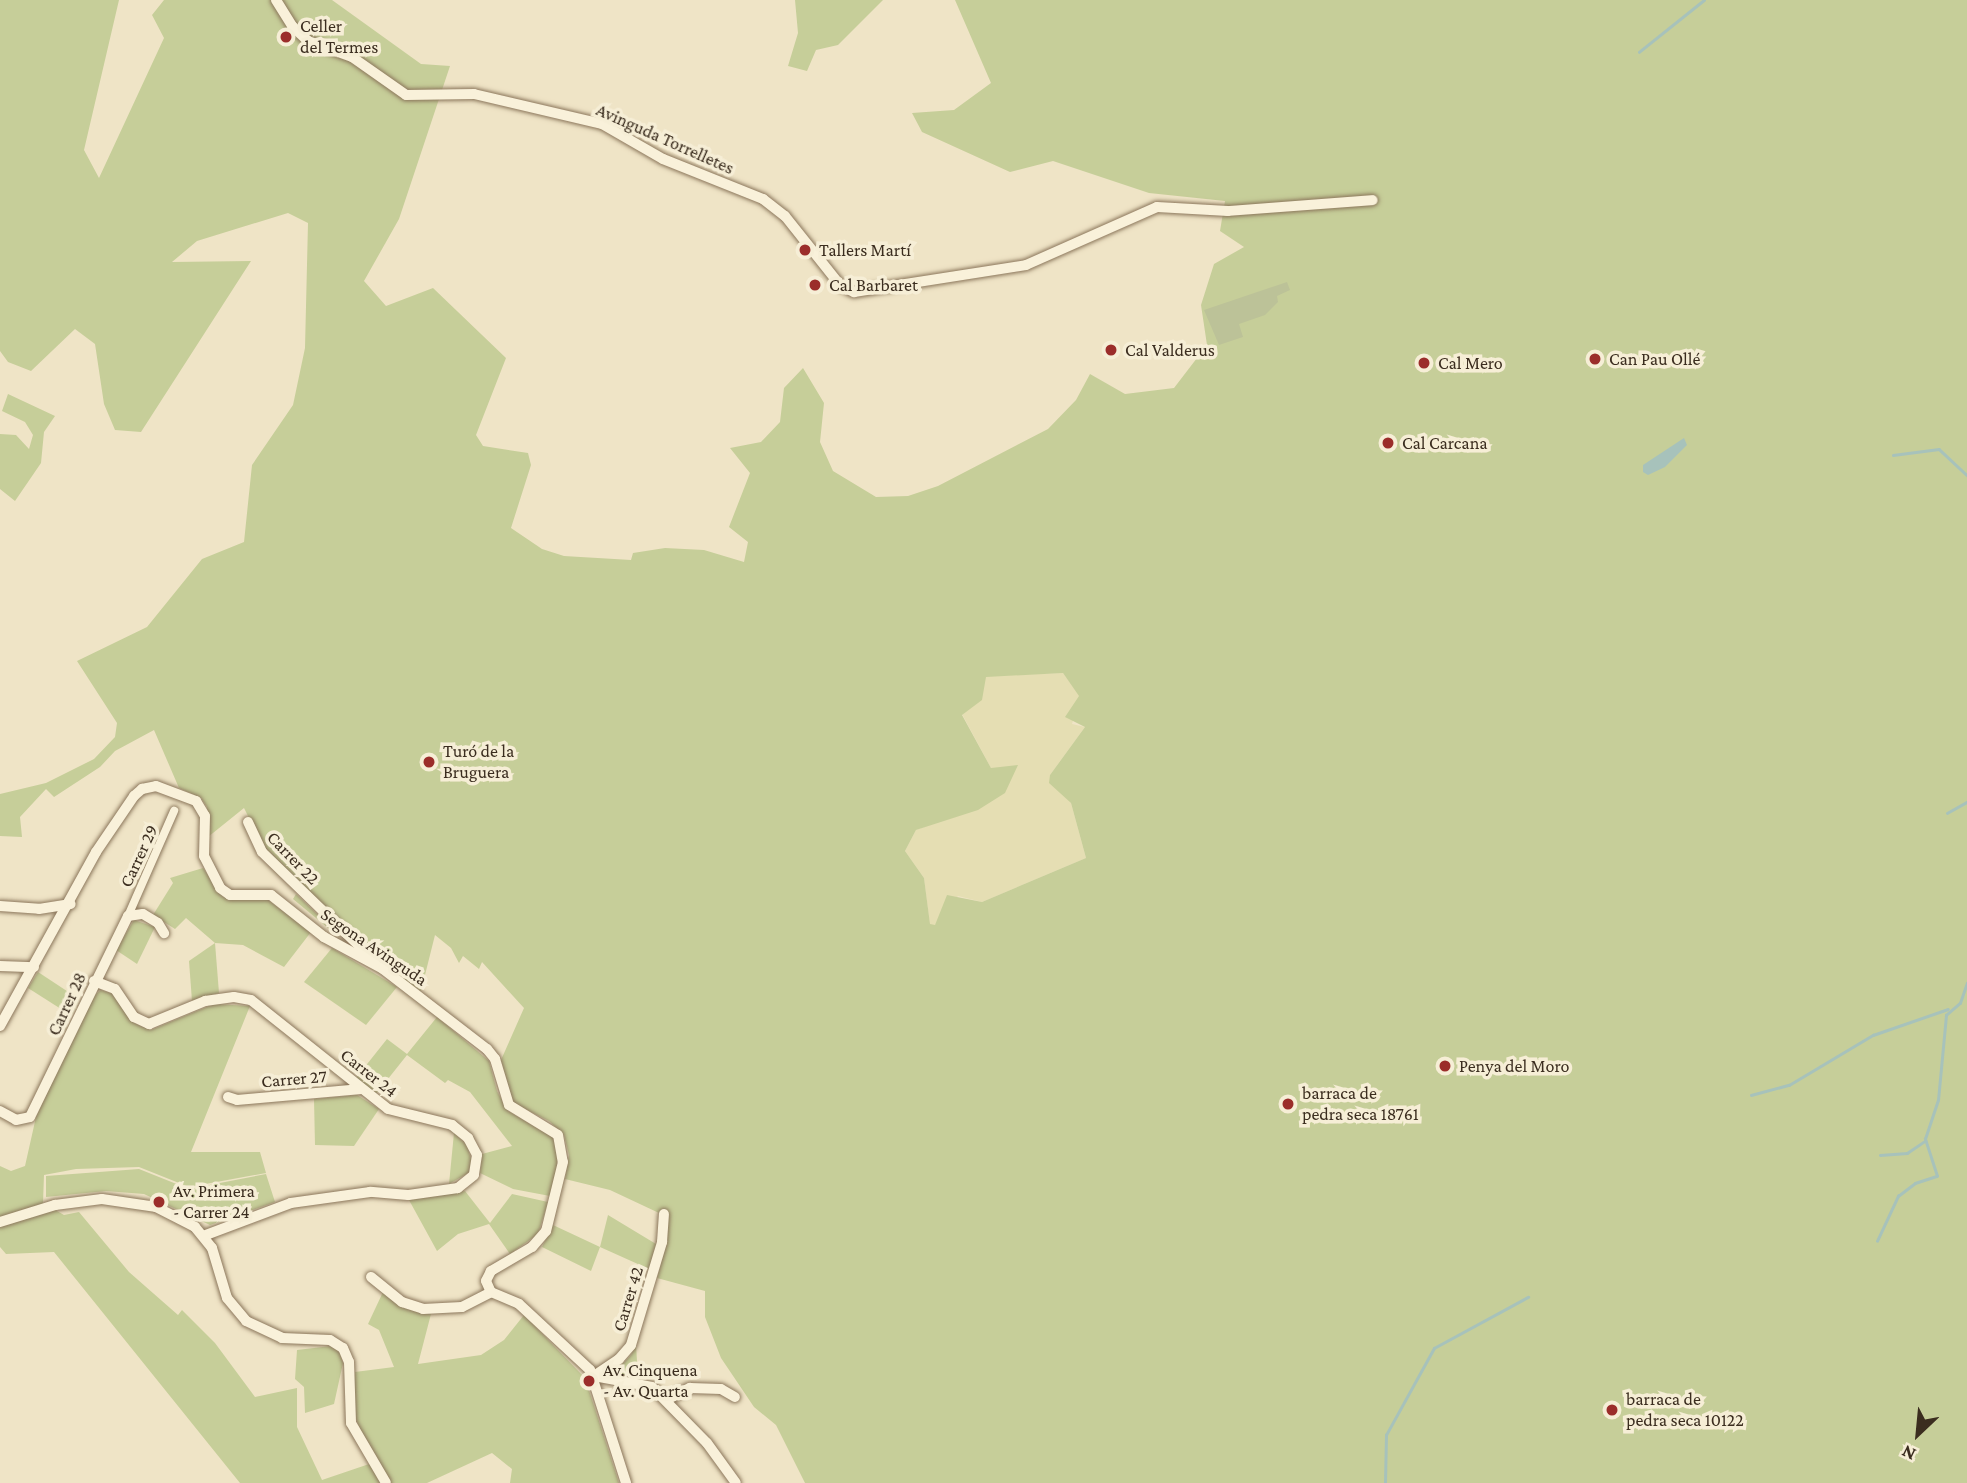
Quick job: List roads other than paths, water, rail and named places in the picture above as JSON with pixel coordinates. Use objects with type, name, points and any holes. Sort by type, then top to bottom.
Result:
[{"type":"street","name":"Avinguda Torrelletes","points":[[276,0],[292,26],[308,41],[352,57],[406,95],[474,94],[602,124],[663,159],[745,191],[779,209],[849,290],[874,292],[1035,262],[1157,207],[1228,211],[1373,200]]},
{"type":"street","name":"Segona Avinguda","points":[[0,1026],[71,904],[96,852],[134,796],[150,786],[182,793],[202,808],[204,856],[220,888],[230,895],[271,895],[324,937],[383,969],[487,1049],[495,1059],[509,1105],[548,1125],[562,1143],[561,1173],[546,1231],[532,1247],[491,1271],[486,1281],[491,1292]]},
{"type":"street","name":"Carrer 29","points":[[128,916],[174,811]]},
{"type":"street","name":"Carrer 22","points":[[248,822],[262,852],[383,969]]},
{"type":"street","points":[[0,906],[38,909],[71,904]]},
{"type":"street","points":[[128,916],[143,914],[158,923],[164,933]]},
{"type":"street","name":"Carrer 28","points":[[0,1111],[16,1120],[30,1117],[128,916]]},
{"type":"street","points":[[0,965],[34,967]]},
{"type":"street","name":"Carrer 24","points":[[94,981],[115,989],[134,1017],[149,1024],[205,1001],[234,997],[251,1000],[396,1113],[447,1124],[465,1135],[478,1160],[470,1181],[458,1188],[408,1195],[370,1192],[291,1203],[206,1235]]},
{"type":"street","name":"Carrer 27","points":[[228,1097],[237,1100],[362,1089]]},
{"type":"street","points":[[0,1222],[55,1205],[102,1199],[156,1207],[206,1235],[227,1298],[246,1321],[282,1338],[330,1340],[344,1348],[349,1368],[349,1418],[386,1483]]},
{"type":"street","name":"Carrer 42","points":[[594,1376],[615,1363],[631,1345],[662,1242],[663,1214]]},
{"type":"street","points":[[371,1277],[402,1301],[423,1309],[462,1307],[491,1292],[519,1304],[594,1376],[626,1483]]},
{"type":"street","points":[[594,1376],[645,1383],[666,1400],[707,1443],[736,1483]]},
{"type":"street","points":[[666,1400],[690,1388],[721,1389],[735,1397]]},
{"type":"water","points":[[1684,438],[1687,445],[1665,467],[1648,475],[1643,472],[1643,465]]},
{"type":"waterway","points":[[1639,52],[1704,0]]},
{"type":"waterway","points":[[1893,455],[1939,449],[1967,475]]},
{"type":"waterway","points":[[1947,813],[1967,802]]},
{"type":"waterway","points":[[1877,1241],[1898,1196],[1915,1183],[1937,1176],[1925,1139],[1938,1100],[1946,1015],[1960,1003],[1967,983]]},
{"type":"waterway","points":[[1751,1095],[1789,1085],[1873,1035],[1948,1009]]},
{"type":"waterway","points":[[1880,1155],[1907,1153],[1925,1141]]},
{"type":"waterway","points":[[1385,1483],[1386,1435],[1434,1348],[1528,1297]]},
{"type":"place","name":"Celler del Termes","points":[[286,37]]},
{"type":"place","name":"Tallers Martí","points":[[805,250]]},
{"type":"place","name":"Cal Barbaret","points":[[815,285]]},
{"type":"place","name":"Cal Valderus","points":[[1111,350]]},
{"type":"place","name":"Can Pau Ollé","points":[[1595,359]]},
{"type":"place","name":"Cal Mero","points":[[1424,363]]},
{"type":"place","name":"Cal Carcana","points":[[1388,443]]},
{"type":"place","name":"Turó de la Bruguera","points":[[429,762]]},
{"type":"place","name":"Penya del Moro","points":[[1445,1066]]},
{"type":"place","name":"barraca de pedra seca 18761","points":[[1288,1104]]},
{"type":"place","name":"Av. Primera - Carrer 24","points":[[159,1202]]},
{"type":"place","name":"Av. Cinquena - Av. Quarta","points":[[589,1381]]},
{"type":"place","name":"barraca de pedra seca 10122","points":[[1612,1410]]}]
